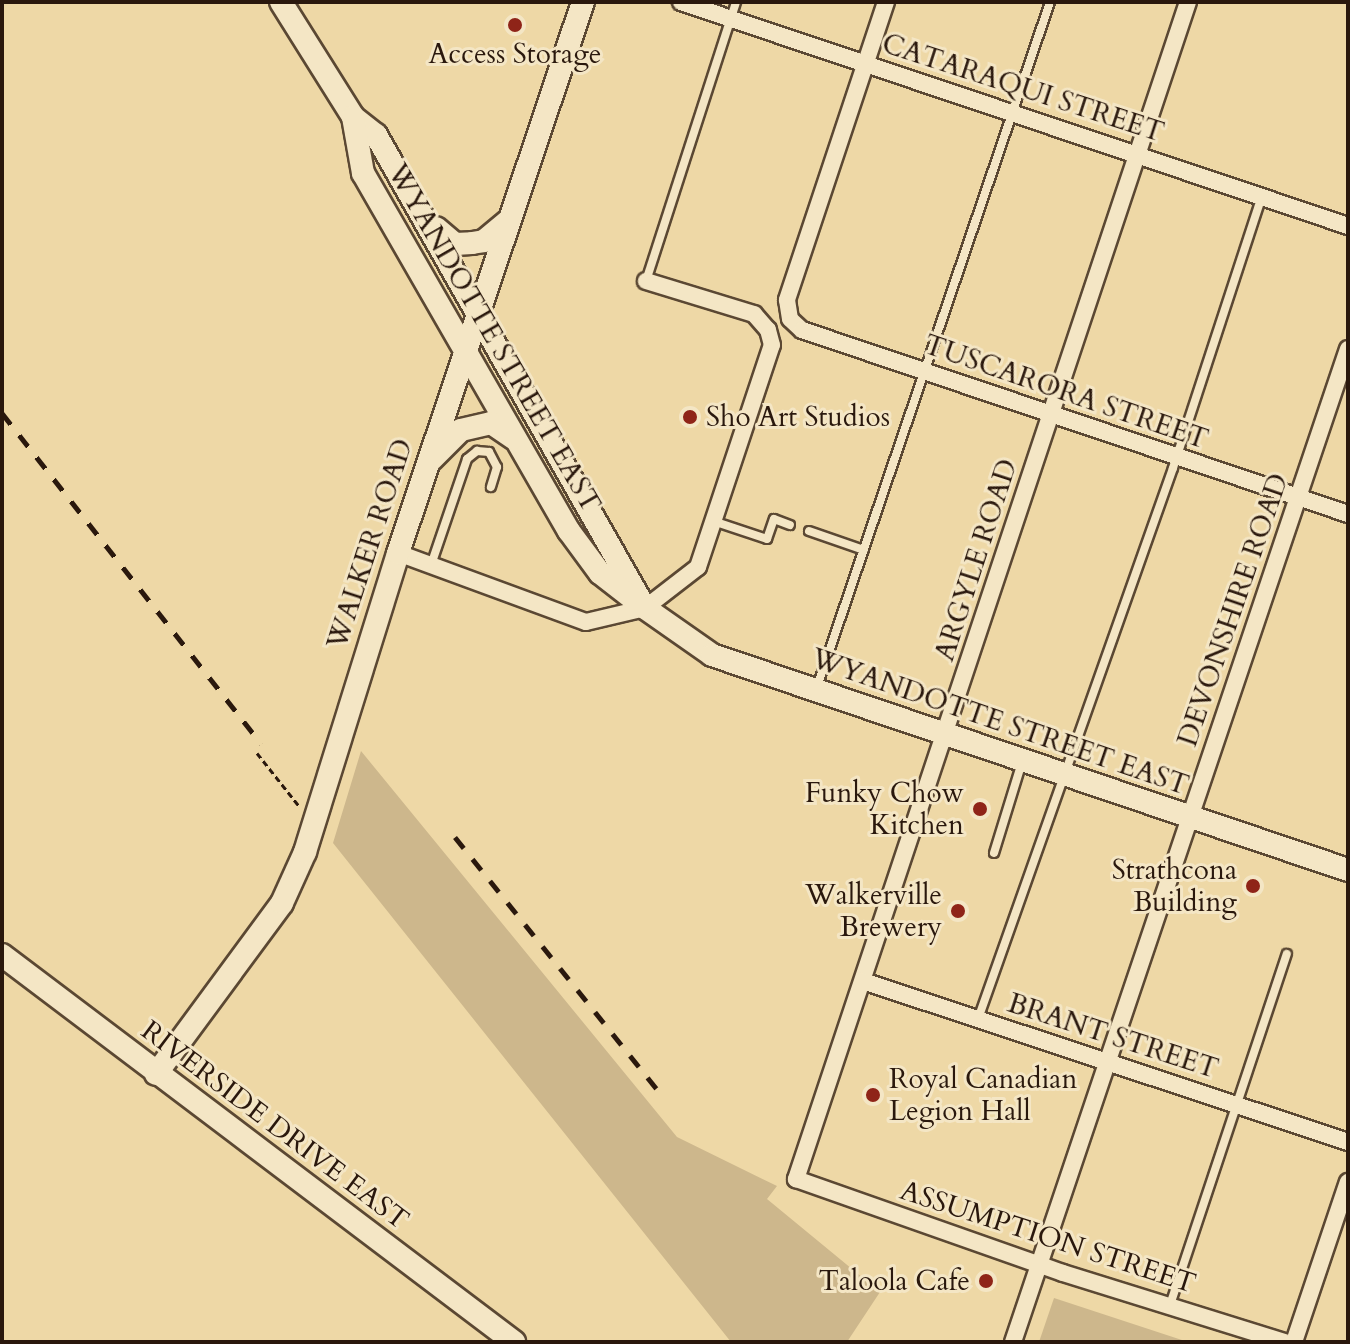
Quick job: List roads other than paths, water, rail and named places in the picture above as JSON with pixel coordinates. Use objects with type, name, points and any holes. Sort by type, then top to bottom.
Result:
[{"type":"main road","name":"WYANDOTTE STREET EAST","points":[[281,2],[353,117],[376,135],[479,311],[645,608]]},
{"type":"main road","name":"WALKER ROAD","points":[[156,1074],[288,893],[310,839],[398,553],[583,2]]},
{"type":"main road","name":"WYANDOTTE STREET EAST","points":[[353,117],[363,173],[517,441],[600,573],[645,608],[712,655],[1065,777],[1348,870]]},
{"type":"main road","points":[[425,219],[455,244],[484,241],[509,220]]},
{"type":"main road","points":[[429,462],[461,430],[491,423],[517,441]]},
{"type":"main road","name":"RIVERSIDE DRIVE EAST","points":[[2,955],[514,1342]]},
{"type":"street","name":"CATARAQUI STREET","points":[[681,2],[734,10],[866,63],[1263,194],[1348,226]]},
{"type":"street","points":[[866,63],[886,2]]},
{"type":"street","name":"ARGYLE ROAD","points":[[796,1179],[1188,2]]},
{"type":"street","name":"TUSCARORA STREET","points":[[866,63],[787,300],[790,319],[802,330],[1348,514]]},
{"type":"street","points":[[398,553],[586,622],[645,608],[698,567],[772,345],[768,330],[754,314],[646,281]]},
{"type":"street","name":"DEVONSHIRE ROAD","points":[[1013,1342],[1348,349]]},
{"type":"street","name":"BRANT STREET","points":[[863,981],[1348,1142]]},
{"type":"street","name":"ASSUMPTION STREET","points":[[796,1179],[1040,1265],[1283,1342]]},
{"type":"street","points":[[1294,1342],[1348,1182]]},
{"type":"lane","points":[[816,691],[1050,2]]},
{"type":"lane","points":[[646,281],[734,10]]},
{"type":"lane","points":[[978,1019],[1176,457],[1263,194]]},
{"type":"lane","points":[[431,565],[467,459],[477,451],[489,452],[497,467],[491,487]]},
{"type":"lane","points":[[713,521],[767,539],[774,519],[790,525]]},
{"type":"lane","points":[[809,531],[864,550]]},
{"type":"lane","points":[[994,853],[1022,762]]},
{"type":"lane","points":[[1170,1305],[1287,954]]},
{"type":"railway","points":[[2,413],[261,743]]},
{"type":"railway","points":[[455,837],[659,1092]]},
{"type":"place","name":"Access Storage","points":[[515,25]]},
{"type":"place","name":"Sho Art Studios","points":[[690,417]]},
{"type":"place","name":"Funky Chow Kitchen","points":[[980,809]]},
{"type":"place","name":"Strathcona Building","points":[[1253,886]]},
{"type":"place","name":"Walkerville Brewery","points":[[958,911]]},
{"type":"place","name":"Royal Canadian Legion Hall","points":[[873,1095]]},
{"type":"place","name":"Taloola Cafe","points":[[986,1281]]}]
